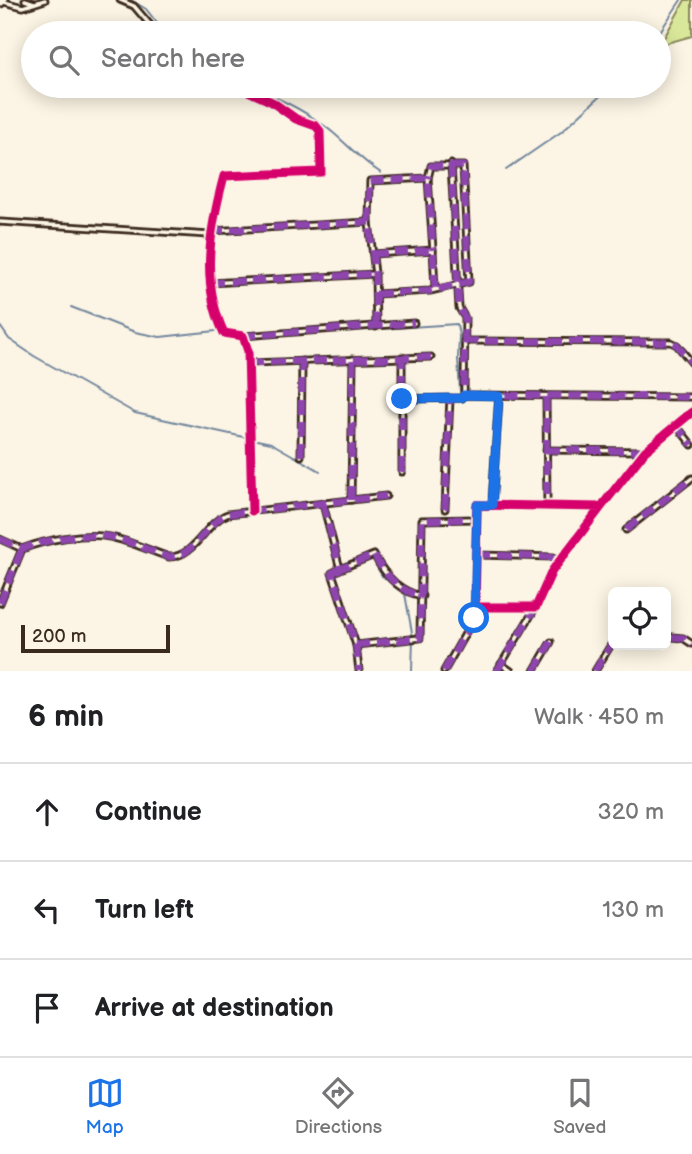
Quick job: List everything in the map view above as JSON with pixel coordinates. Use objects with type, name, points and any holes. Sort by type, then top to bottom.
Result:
[{"type":"street","points":[[25,0],[36,4]]},
{"type":"street","points":[[2,1],[23,7],[45,0]]},
{"type":"street","points":[[120,0],[134,6],[147,21]]},
{"type":"street","points":[[263,98],[320,131],[321,172],[224,176],[210,233],[209,283],[224,333],[243,336],[414,323]]},
{"type":"street","points":[[451,164],[459,308],[465,318],[464,395]]},
{"type":"street","points":[[376,294],[430,291],[468,283],[462,164],[431,166],[428,178],[435,288]]},
{"type":"street","points":[[376,327],[375,274],[369,222],[370,181],[428,178]]},
{"type":"street","points":[[0,222],[210,233],[369,222]]},
{"type":"street","points":[[373,254],[433,250]]},
{"type":"street","points":[[209,283],[375,274]]},
{"type":"street","points":[[243,336],[249,363],[252,511]]},
{"type":"street","points":[[464,341],[671,342],[677,345],[692,363]]},
{"type":"street","points":[[402,357],[402,472]]},
{"type":"street","points":[[249,363],[431,358]]},
{"type":"street","points":[[351,500],[353,359]]},
{"type":"street","points":[[302,361],[302,456]]},
{"type":"street","points":[[402,399],[462,398],[464,395],[692,397]]},
{"type":"street","points":[[492,505],[499,396]]},
{"type":"street","points":[[546,397],[547,505]]},
{"type":"street","points":[[445,509],[450,398]]},
{"type":"street","points":[[497,671],[536,607],[552,571],[560,560],[645,451],[692,412]]},
{"type":"street","points":[[676,425],[692,445]]},
{"type":"street","points":[[546,450],[645,451]]},
{"type":"street","points":[[626,530],[692,478]]},
{"type":"street","points":[[0,603],[22,550],[40,542],[89,536],[110,537],[169,557],[178,557],[219,517],[228,513],[386,496]]},
{"type":"street","points":[[323,504],[340,569]]},
{"type":"street","points":[[444,671],[474,618],[477,505],[601,507]]},
{"type":"street","points":[[356,645],[420,638],[422,520],[476,519]]},
{"type":"street","points":[[0,538],[22,550]]},
{"type":"street","points":[[359,671],[356,645],[332,573],[374,555],[384,574],[411,594],[422,596]]},
{"type":"street","points":[[477,555],[553,557],[560,560]]},
{"type":"street","points":[[475,607],[536,607]]},
{"type":"street","points":[[672,637],[683,638],[692,644]]},
{"type":"street","points":[[534,671],[551,642]]},
{"type":"street","points":[[595,671],[608,650]]},
{"type":"street","points":[[501,664],[511,671]]},
{"type":"green space","points":[[685,0],[692,0],[692,36],[671,42],[671,25]]},
{"type":"waterway","points":[[131,0],[146,9],[156,21]]},
{"type":"waterway","points":[[667,21],[681,0]]},
{"type":"waterway","points":[[276,98],[312,117],[381,173]]},
{"type":"waterway","points":[[506,170],[561,132],[598,98]]},
{"type":"waterway","points":[[71,307],[135,332],[160,337],[216,331]]},
{"type":"waterway","points":[[347,331],[457,324],[460,391]]},
{"type":"waterway","points":[[0,326],[9,339],[34,356],[135,413],[271,443],[320,471]]},
{"type":"waterway","points":[[375,564],[382,576],[405,594],[413,638],[412,671]]},
{"type":"marked path","points":[[451,164],[459,308],[465,318],[464,395]]},
{"type":"marked path","points":[[376,294],[430,291],[469,282],[463,166],[431,166],[428,178]]},
{"type":"marked path","points":[[376,327],[375,274],[369,222],[370,181],[428,178],[433,250]]},
{"type":"marked path","points":[[210,231],[369,222]]},
{"type":"marked path","points":[[373,254],[433,250],[435,288]]},
{"type":"marked path","points":[[209,283],[375,274]]},
{"type":"marked path","points":[[243,336],[414,323]]},
{"type":"marked path","points":[[464,341],[671,342],[677,345],[692,363]]},
{"type":"marked path","points":[[402,357],[402,472]]},
{"type":"marked path","points":[[249,363],[431,357]]},
{"type":"marked path","points":[[351,500],[353,359]]},
{"type":"marked path","points":[[301,456],[302,361]]},
{"type":"marked path","points":[[402,399],[462,398],[464,395],[692,397]]},
{"type":"marked path","points":[[492,505],[499,396]]},
{"type":"marked path","points":[[546,397],[547,505]]},
{"type":"marked path","points":[[445,509],[450,398]]},
{"type":"marked path","points":[[676,425],[692,445]]},
{"type":"marked path","points":[[546,450],[645,451]]},
{"type":"marked path","points":[[626,530],[692,478]]},
{"type":"marked path","points":[[0,539],[22,549],[65,538],[110,537],[169,557],[193,546],[213,524],[228,514],[386,496]]},
{"type":"marked path","points":[[323,504],[340,569],[374,555],[393,581],[406,591],[422,596]]},
{"type":"marked path","points":[[340,569],[332,573],[356,645],[420,638],[422,520],[476,519]]},
{"type":"marked path","points":[[0,603],[22,549]]},
{"type":"marked path","points":[[477,555],[553,557],[560,560]]},
{"type":"marked path","points":[[444,671],[474,618],[475,607]]},
{"type":"marked path","points":[[497,671],[536,607]]},
{"type":"marked path","points":[[672,637],[683,638],[692,644]]},
{"type":"marked path","points":[[534,671],[551,642]]},
{"type":"marked path","points":[[356,645],[359,671]]},
{"type":"marked path","points":[[595,671],[608,650]]},
{"type":"cycle path","points":[[252,511],[248,351],[243,336],[224,333],[212,294],[210,255],[215,215],[224,176],[321,172],[320,131],[316,126],[296,119],[263,98]]},
{"type":"cycle path","points":[[601,507],[552,571],[536,607],[475,607],[477,505],[601,507],[645,451],[692,412]]},
{"type":"route","points":[[402,399],[499,396],[492,505],[477,505],[474,618]]}]
